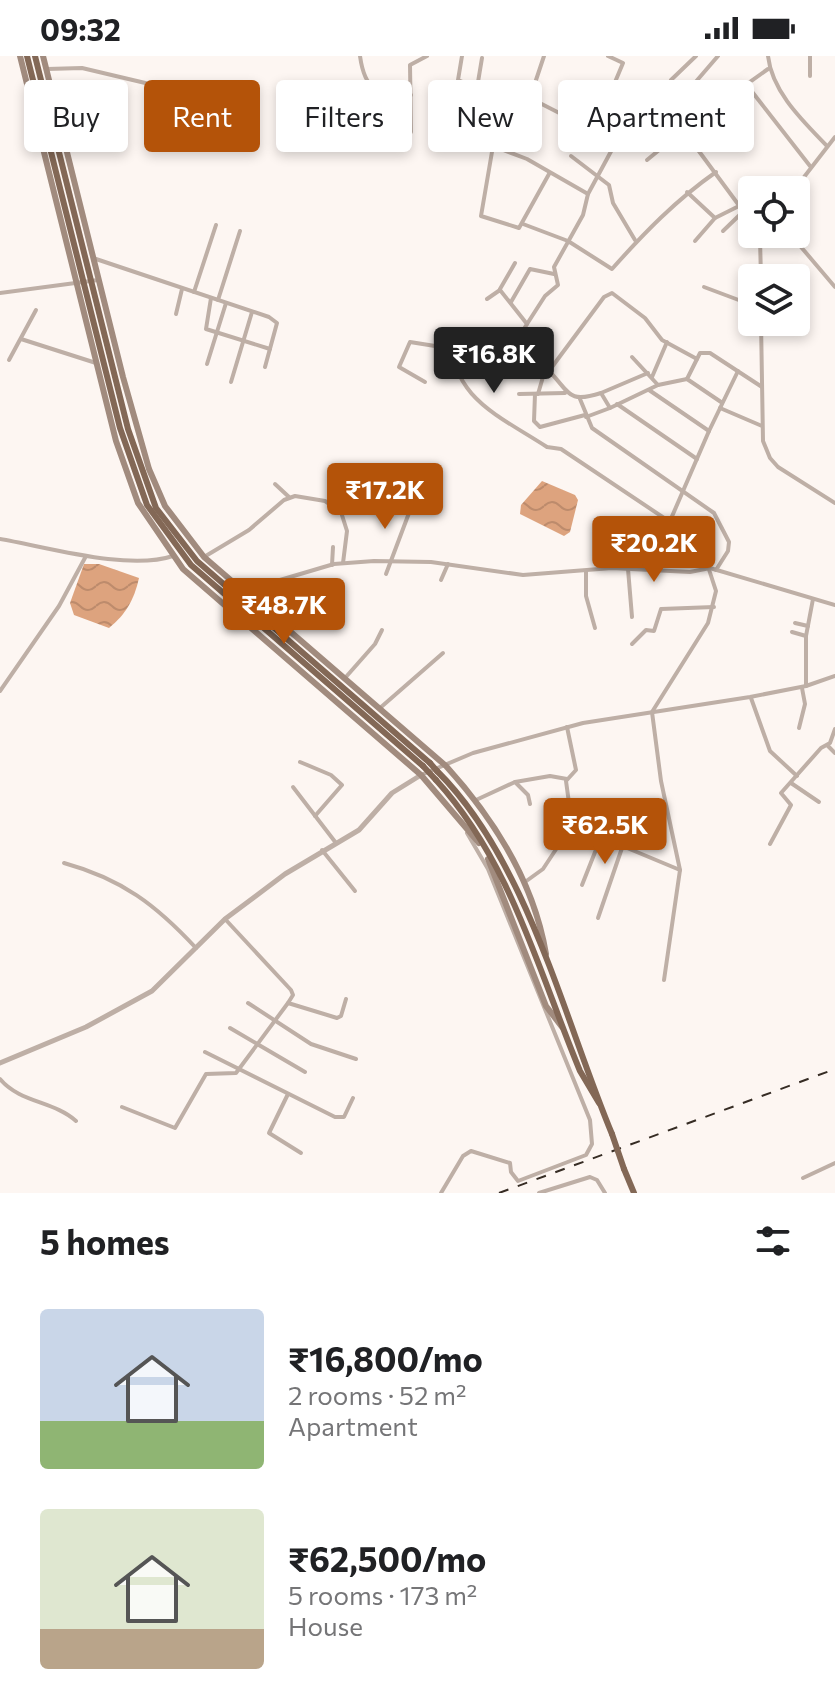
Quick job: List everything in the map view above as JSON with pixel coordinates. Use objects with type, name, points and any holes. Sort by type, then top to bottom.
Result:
[{"type":"highway","points":[[27,56],[87,283]]},
{"type":"highway","points":[[35,56],[120,428],[147,505],[185,559],[280,638],[423,766],[494,851],[515,885],[634,1193]]},
{"type":"highway","points":[[494,851],[580,1071],[599,1103]]},
{"type":"main road","points":[[20,56],[87,283],[154,482],[178,526],[204,557],[446,766],[476,800],[503,840],[523,883],[540,926],[549,973]]},
{"type":"main road","points":[[43,56],[93,258],[87,283],[96,363],[127,476],[143,513],[173,556],[199,584],[421,775],[464,823],[490,863],[546,1006],[562,1027]]},
{"type":"street","points":[[360,56],[365,80]]},
{"type":"street","points":[[411,80],[411,63],[427,56]]},
{"type":"street","points":[[462,56],[458,80],[472,86],[477,84],[482,58]]},
{"type":"street","points":[[544,56],[530,98],[558,112]]},
{"type":"street","points":[[608,56],[623,63],[616,80]]},
{"type":"street","points":[[671,80],[696,56]]},
{"type":"street","points":[[697,80],[718,56]]},
{"type":"street","points":[[768,56],[769,68],[783,95],[827,146]]},
{"type":"street","points":[[810,56],[810,76]]},
{"type":"street","points":[[47,69],[82,68],[144,83]]},
{"type":"street","points":[[752,80],[769,68]]},
{"type":"street","points":[[754,94],[810,166]]},
{"type":"street","points":[[803,176],[835,137]]},
{"type":"street","points":[[588,194],[513,153],[491,148],[479,213],[510,227],[523,224],[568,241],[610,269],[635,240],[687,192],[716,172]]},
{"type":"street","points":[[554,274],[554,267],[587,207],[588,194],[611,152]]},
{"type":"street","points":[[647,160],[657,152]]},
{"type":"street","points":[[701,152],[738,205]]},
{"type":"street","points":[[571,156],[609,185],[614,206],[635,240]]},
{"type":"street","points":[[523,224],[549,174]]},
{"type":"street","points":[[687,192],[715,218]]},
{"type":"street","points":[[695,241],[715,218],[738,206]]},
{"type":"street","points":[[723,231],[738,219]]},
{"type":"street","points":[[194,292],[216,225]]},
{"type":"street","points":[[218,300],[240,231]]},
{"type":"street","points":[[802,248],[835,287]]},
{"type":"street","points":[[93,258],[277,323],[265,367]]},
{"type":"street","points":[[487,299],[500,290],[515,263]]},
{"type":"street","points":[[511,302],[530,269],[559,278],[558,285],[545,296],[512,348]]},
{"type":"street","points":[[0,293],[87,283]]},
{"type":"street","points":[[704,287],[738,300]]},
{"type":"street","points":[[176,314],[182,288]]},
{"type":"street","points":[[500,290],[527,324]]},
{"type":"street","points":[[697,359],[667,342],[619,295],[609,294],[547,370],[536,394],[534,421],[537,426],[585,416],[610,408],[658,385],[687,379],[721,405],[763,427]]},
{"type":"street","points":[[211,298],[205,327],[270,349]]},
{"type":"street","points":[[207,364],[226,303]]},
{"type":"street","points":[[9,360],[36,310]]},
{"type":"street","points":[[231,382],[252,312]]},
{"type":"street","points":[[565,393],[547,370],[512,348],[488,336],[455,328],[451,356],[461,382],[474,397],[547,447],[554,447],[702,544],[710,568],[716,591],[714,607],[652,712],[661,781],[680,870],[664,980]]},
{"type":"street","points":[[761,336],[766,450],[778,467],[835,503]]},
{"type":"street","points":[[21,339],[96,363]]},
{"type":"street","points":[[425,382],[399,367],[410,342],[435,346],[451,356]]},
{"type":"street","points":[[519,394],[565,393],[580,399],[601,393],[650,375],[667,342]]},
{"type":"street","points":[[687,379],[700,353],[710,353],[762,387]]},
{"type":"street","points":[[632,357],[658,385]]},
{"type":"street","points":[[670,521],[738,371]]},
{"type":"street","points":[[649,390],[709,431]]},
{"type":"street","points":[[601,393],[610,408]]},
{"type":"street","points":[[580,399],[592,428],[714,513],[723,525],[728,551],[716,570]]},
{"type":"street","points":[[617,404],[697,459]]},
{"type":"street","points":[[204,557],[249,530],[289,497],[303,497],[333,505],[359,505],[379,481]]},
{"type":"street","points":[[275,484],[289,497]]},
{"type":"street","points":[[333,505],[341,512],[347,531],[343,563]]},
{"type":"street","points":[[386,574],[409,513]]},
{"type":"street","points":[[0,539],[86,556],[142,560],[173,556]]},
{"type":"street","points":[[332,565],[333,547]]},
{"type":"street","points":[[0,691],[59,606],[86,556]]},
{"type":"street","points":[[243,591],[256,582],[280,580],[343,563],[391,561],[448,564],[523,575],[628,569],[690,572],[710,568],[835,605]]},
{"type":"street","points":[[441,580],[448,564]]},
{"type":"street","points":[[628,569],[632,617]]},
{"type":"street","points":[[586,571],[586,596],[595,628]]},
{"type":"street","points":[[799,728],[805,704],[806,636],[813,599]]},
{"type":"street","points":[[632,644],[648,630],[654,631],[661,609],[714,607]]},
{"type":"street","points":[[795,623],[808,626]]},
{"type":"street","points":[[345,678],[375,644],[382,630]]},
{"type":"street","points":[[792,632],[806,636]]},
{"type":"street","points":[[380,708],[443,653]]},
{"type":"street","points":[[0,1063],[133,1004],[152,991],[225,919],[322,850],[359,830],[392,793],[421,775],[473,753],[567,727],[804,687],[835,676]]},
{"type":"street","points":[[750,697],[770,751],[797,776]]},
{"type":"street","points":[[476,800],[515,782],[541,777],[567,779],[576,770],[567,727]]},
{"type":"street","points":[[770,844],[790,809],[790,803],[780,796],[828,746],[835,729]]},
{"type":"street","points":[[828,746],[835,753]]},
{"type":"street","points":[[300,762],[331,775],[342,785],[315,816]]},
{"type":"street","points":[[523,883],[543,869],[572,825],[567,779]]},
{"type":"street","points":[[515,782],[528,795],[530,804]]},
{"type":"street","points":[[791,783],[819,802]]},
{"type":"street","points":[[293,787],[336,843]]},
{"type":"street","points":[[441,1193],[463,1156],[471,1151],[510,1163],[511,1172],[518,1181],[586,1155],[592,1144],[590,1120],[497,891],[464,823]]},
{"type":"street","points":[[572,825],[680,870]]},
{"type":"street","points":[[582,885],[601,837]]},
{"type":"street","points":[[598,918],[623,844]]},
{"type":"street","points":[[322,850],[355,891]]},
{"type":"street","points":[[64,863],[95,871],[154,905],[196,948]]},
{"type":"street","points":[[122,1107],[175,1128],[206,1074],[230,1075],[240,1069],[293,995],[225,919]]},
{"type":"street","points":[[288,1003],[337,1018],[341,1016],[346,999]]},
{"type":"street","points":[[248,1003],[311,1044],[356,1059]]},
{"type":"street","points":[[230,1028],[305,1072]]},
{"type":"street","points":[[205,1052],[342,1118],[353,1098]]},
{"type":"street","points":[[0,1079],[13,1091],[68,1113],[76,1121]]},
{"type":"street","points":[[289,1093],[269,1133],[301,1153]]},
{"type":"street","points":[[803,1178],[835,1163]]},
{"type":"street","points":[[539,1193],[590,1177],[597,1180],[605,1193]]},
{"type":"water","points":[[542,481],[575,495],[578,500],[570,532],[564,536],[520,514],[521,505]]},
{"type":"water","points":[[84,564],[99,564],[139,578],[128,606],[109,628],[74,615],[70,603]]},
{"type":"railway","points":[[499,1193],[835,1069]]}]
